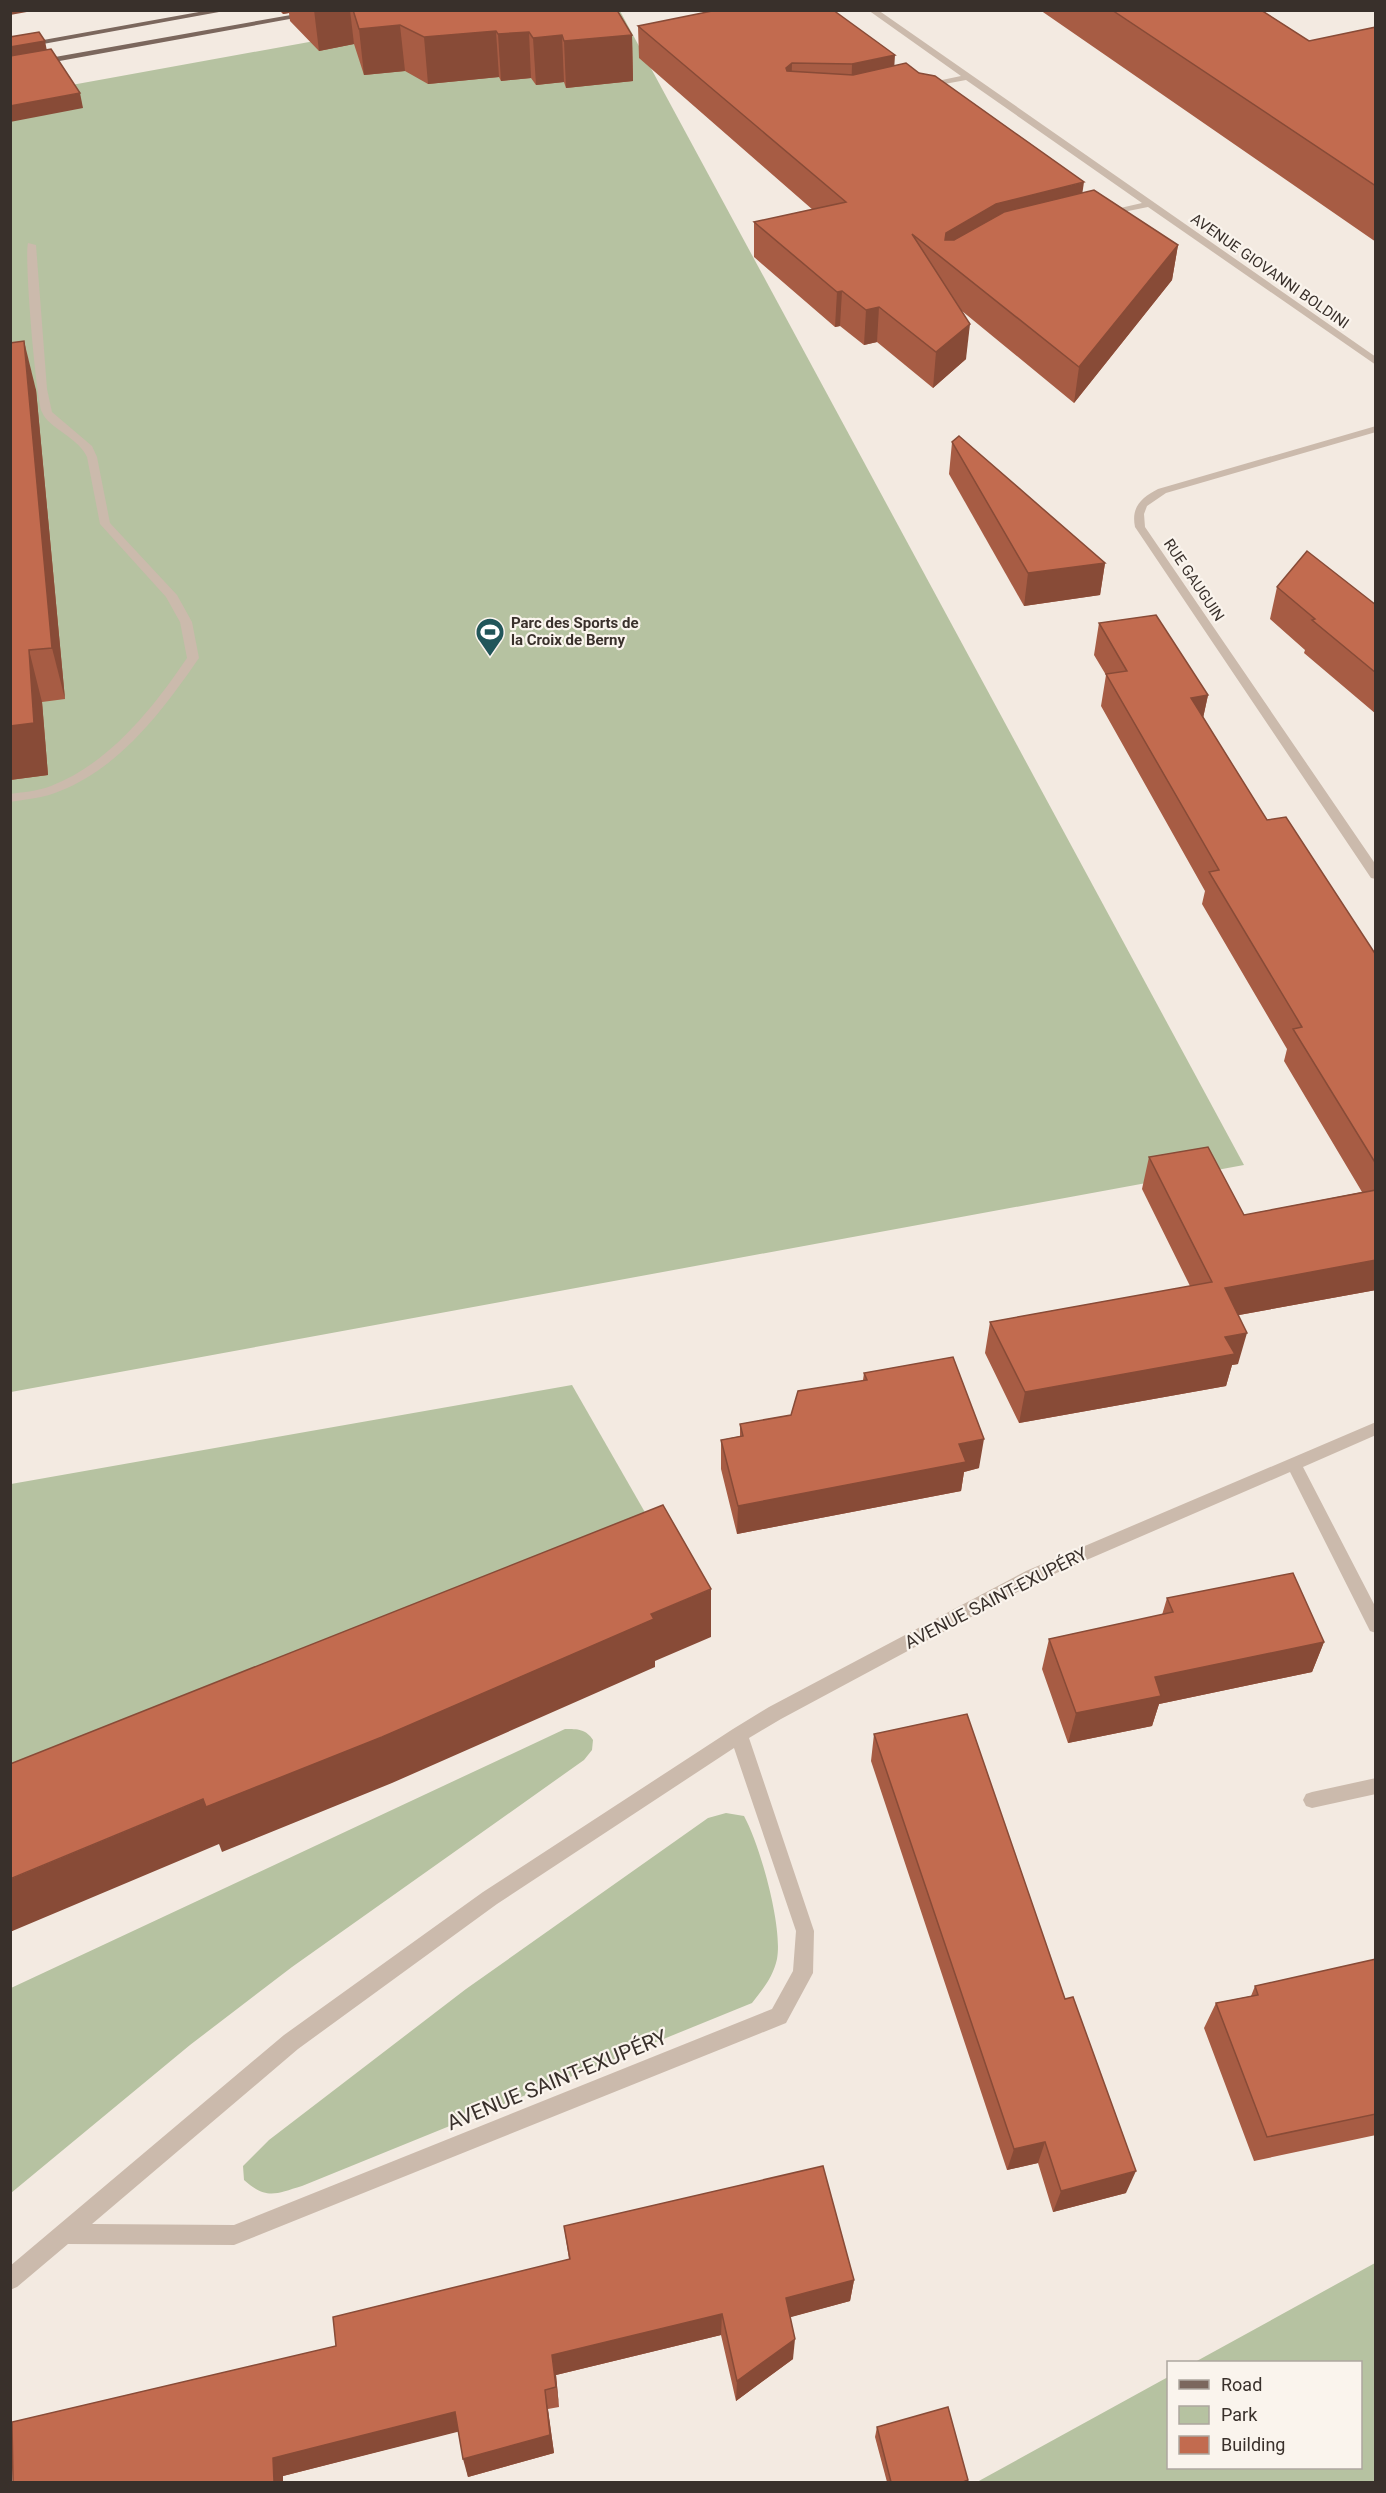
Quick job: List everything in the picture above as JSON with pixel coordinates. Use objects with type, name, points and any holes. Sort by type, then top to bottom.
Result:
[{"type":"main road","points":[[10,48],[226,10]]},
{"type":"main road","points":[[10,68],[335,10]]},
{"type":"street","name":"AVENUE GIOVANNI BOLDINI","points":[[872,10],[1376,362]]},
{"type":"street","points":[[915,88],[967,77]]},
{"type":"street","points":[[1101,215],[1147,204]]},
{"type":"street","points":[[10,798],[58,788],[94,767],[145,722],[193,658],[186,622],[171,595],[105,524],[94,467],[87,446],[47,413],[42,389],[31,245]]},
{"type":"street","name":"RUE GAUGUIN","points":[[1376,429],[1162,492],[1148,498],[1139,506],[1138,517],[1140,527],[1376,875]]},
{"type":"street","name":"AVENUE SAINT-EXUPÉRY","points":[[10,2280],[291,2042],[490,1898],[740,1735],[776,1713],[1032,1576],[1376,1428]]},
{"type":"street","points":[[1293,1463],[1376,1626]]},
{"type":"street","name":"AVENUE SAINT-EXUPÉRY","points":[[64,2234],[234,2235],[779,2016],[802,1972],[805,1931],[740,1735]]},
{"type":"street","points":[[1312,1800],[1376,1786]]},
{"type":"green space","name":"Parc des Sports de la Croix de Berny","points":[[480,11],[620,11],[1244,1165],[11,1392],[11,96]]},
{"type":"green space","points":[[572,1385],[658,1535],[11,1801],[11,1484]]},
{"type":"green space","points":[[565,1729],[581,1730],[593,1740],[592,1750],[584,1760],[292,1967],[190,2045],[11,2193],[11,1988]]},
{"type":"green space","points":[[726,1813],[744,1816],[750,1829],[769,1886],[777,1927],[777,1959],[773,1972],[752,2003],[302,2186],[272,2194],[259,2190],[244,2180],[243,2166],[269,2140],[466,1989],[708,1818]]},
{"type":"green space","points":[[1375,2263],[1375,2482],[977,2482],[1167,2378],[1167,2469],[1362,2469],[1362,2361],[1197,2361]]},
{"type":"building","points":[[353,10],[617,10],[632,35],[564,41],[562,35],[533,38],[529,32],[498,34],[496,31],[424,37],[400,25],[359,29]]},
{"type":"building","points":[[717,10],[833,10],[895,55],[852,64],[792,63],[786,68],[787,71],[853,75],[906,63],[919,73],[935,76],[1084,182],[996,204],[946,233],[945,240],[954,240],[1004,212],[1094,190],[1178,245],[1079,367],[912,234],[970,324],[936,352],[879,307],[866,310],[842,291],[837,292],[754,222],[846,202],[638,26]]},
{"type":"building","points":[[1112,10],[1261,10],[1309,41],[1376,27],[1376,186]]},
{"type":"building","points":[[39,32],[45,41],[10,47],[10,37]]},
{"type":"building","points":[[51,49],[80,93],[10,106],[10,56]]},
{"type":"building","points":[[24,341],[52,648],[29,650],[34,723],[10,726],[10,343]]},
{"type":"building","points":[[959,436],[1105,563],[1028,573],[952,442]]},
{"type":"building","points":[[1307,551],[1376,605],[1376,673],[1312,620],[1315,619],[1277,587]]},
{"type":"building","points":[[1156,615],[1208,695],[1191,698],[1267,820],[1286,817],[1376,955],[1376,1164],[1293,1029],[1302,1027],[1209,872],[1219,870],[1106,674],[1127,671],[1099,623]]},
{"type":"building","points":[[1208,1147],[1244,1215],[1376,1190],[1376,1260],[1225,1288],[1247,1333],[1225,1337],[1235,1354],[1025,1392],[990,1322],[1212,1282],[1149,1157]]},
{"type":"building","points":[[953,1357],[984,1439],[959,1444],[966,1462],[738,1506],[721,1440],[743,1436],[740,1424],[791,1415],[798,1391],[867,1380],[864,1373]]},
{"type":"building","points":[[663,1505],[711,1589],[651,1614],[654,1619],[382,1737],[206,1807],[203,1799],[10,1879],[10,1764]]},
{"type":"building","points":[[1293,1573],[1324,1642],[1155,1677],[1161,1696],[1076,1713],[1049,1639],[1173,1612],[1167,1598]]},
{"type":"building","points":[[967,1714],[1065,1999],[1073,1997],[1136,2171],[1061,2191],[1045,2142],[1014,2149],[874,1734]]},
{"type":"building","points":[[1376,1959],[1376,2114],[1267,2137],[1216,2003],[1258,1995],[1255,1986]]},
{"type":"building","points":[[823,2166],[854,2280],[786,2298],[795,2339],[737,2381],[722,2314],[552,2355],[556,2387],[545,2390],[550,2435],[463,2459],[455,2412],[273,2458],[274,2482],[13,2482],[12,2422],[336,2346],[333,2317],[570,2259],[564,2226]]},
{"type":"building","points":[[948,2407],[968,2480],[963,2482],[891,2482],[877,2427]]},
{"type":"place","name":"Parc des Sports de la Croix de Berny","points":[[490,658]]}]
